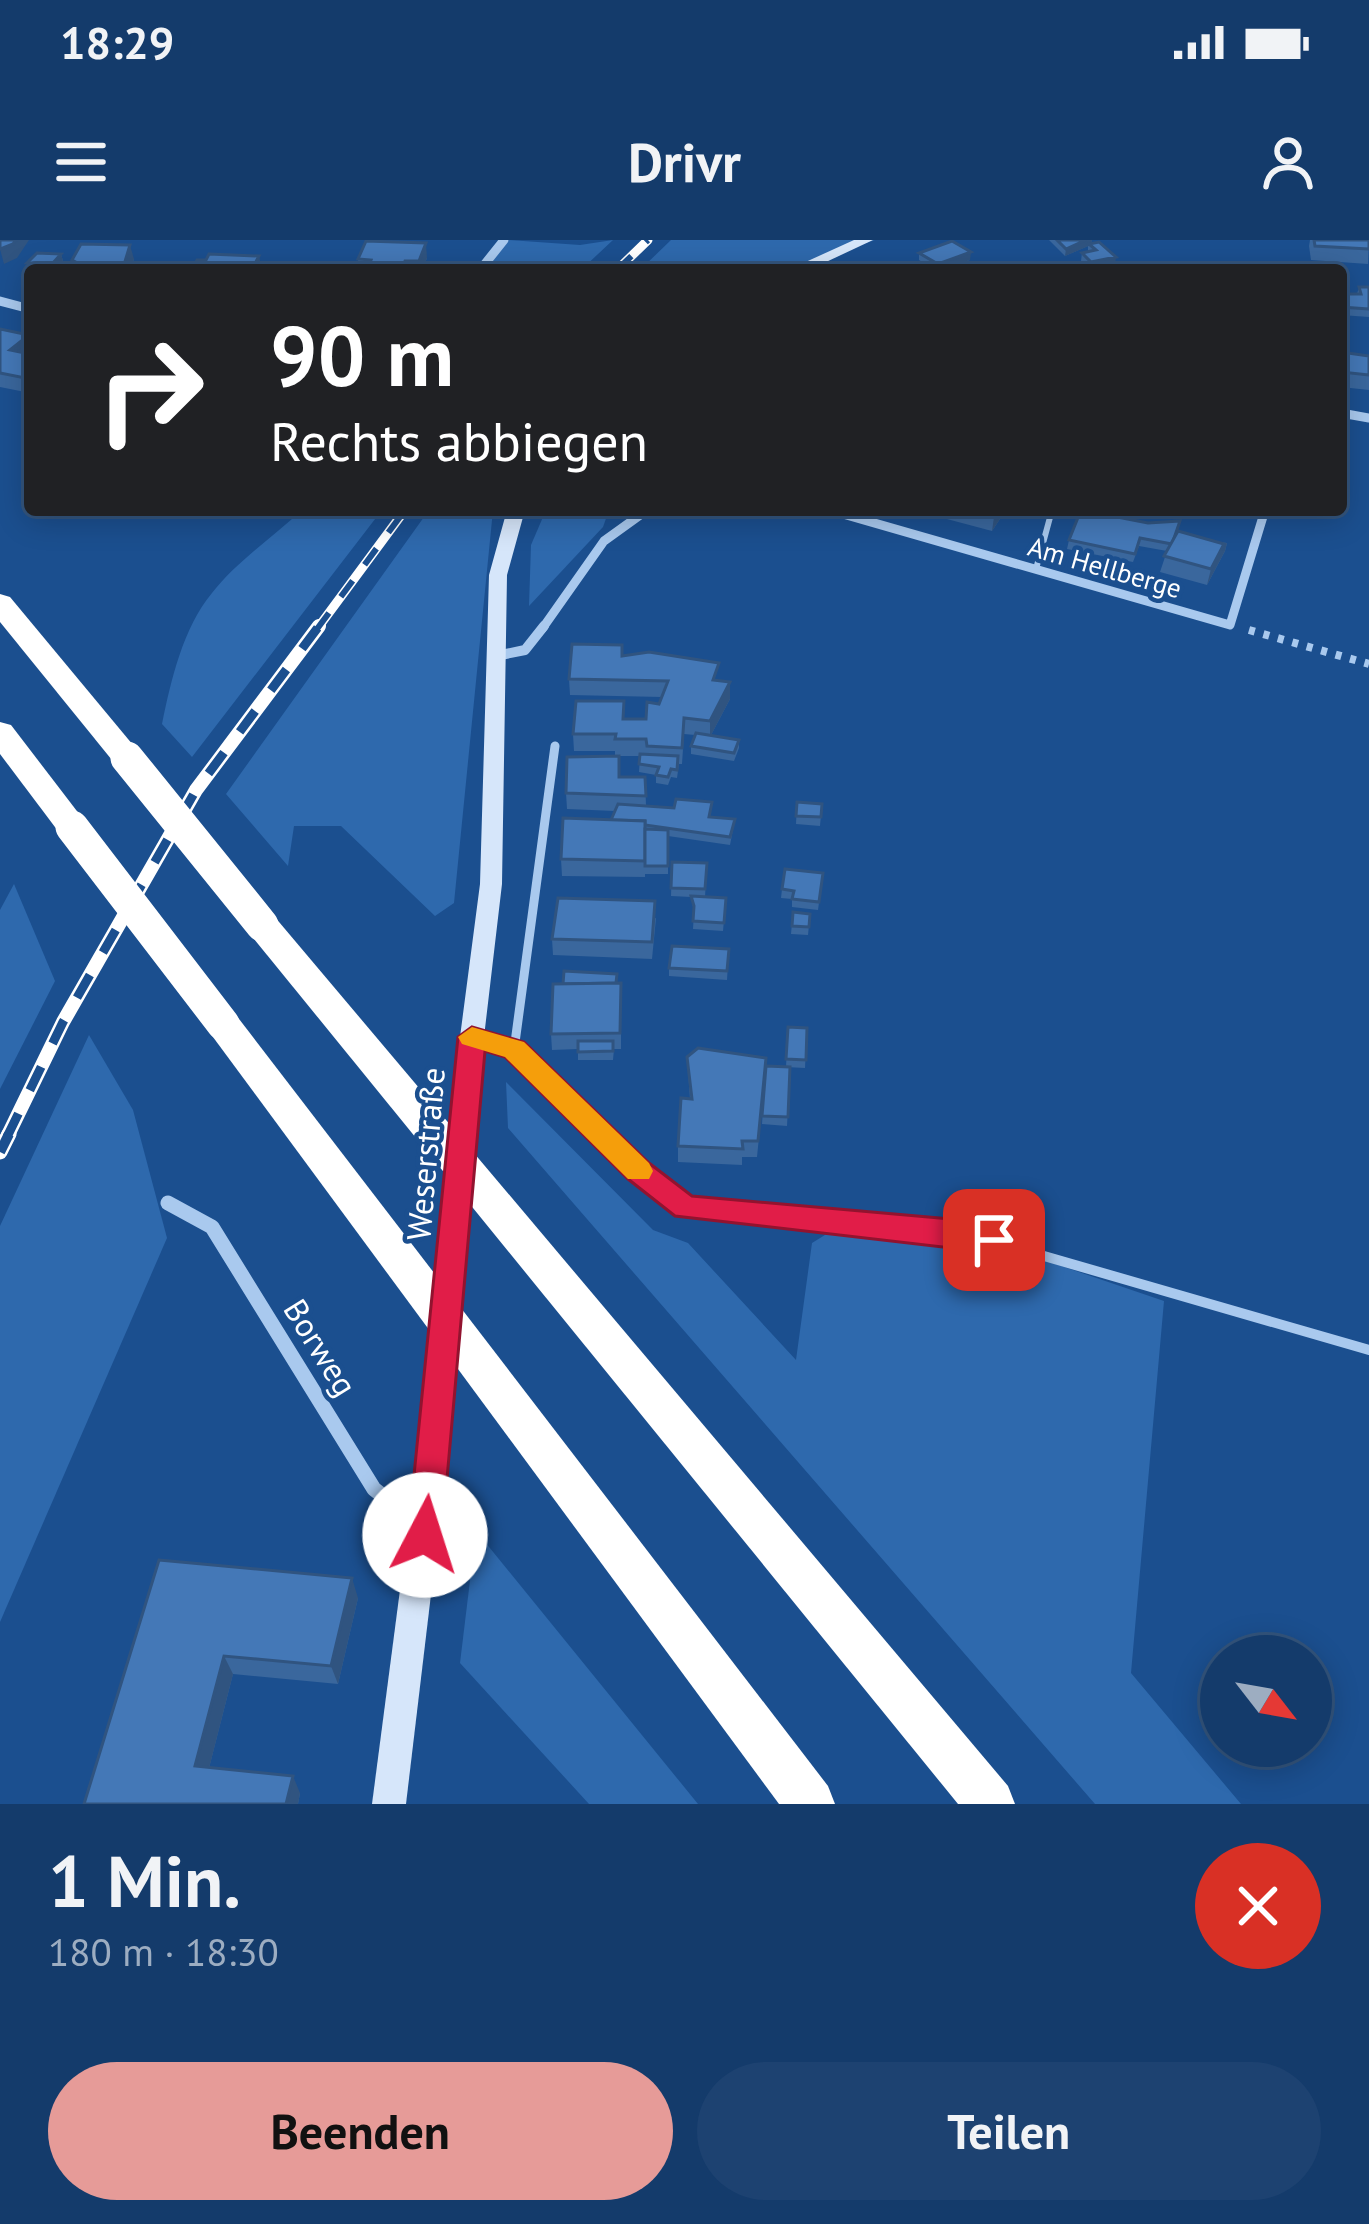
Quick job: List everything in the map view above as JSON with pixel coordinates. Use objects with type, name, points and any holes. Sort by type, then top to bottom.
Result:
[{"type":"highway","points":[[0,603],[990,1804]]},
{"type":"highway","points":[[0,732],[809,1804]]},
{"type":"street","points":[[485,264],[504,240]]},
{"type":"street","points":[[810,264],[866,240]]},
{"type":"street","name":"Weserstraße","points":[[388,1804],[426,1516],[490,884],[498,575],[514,516]]},
{"type":"street","points":[[496,656],[525,650],[604,541],[639,516]]},
{"type":"street","name":"Am Hellberge","points":[[850,516],[1230,625]]},
{"type":"street","points":[[1230,625],[1263,516]]},
{"type":"street","name":"Borweg","points":[[168,1203],[212,1227],[374,1489],[406,1514],[426,1516]]},
{"type":"lane","points":[[1036,569],[1050,516]]},
{"type":"lane","points":[[514,1049],[555,746]]},
{"type":"lane","points":[[472,1037],[514,1049],[639,1171],[686,1208],[962,1232],[1369,1350]]},
{"type":"path","points":[[1230,625],[1369,664]]},
{"type":"shaded area","points":[[509,240],[580,245],[613,240],[587,264],[490,264]]},
{"type":"shaded area","points":[[671,240],[875,240],[801,264],[646,264]]},
{"type":"shaded area","points":[[295,516],[377,516],[192,757],[162,724],[174,672],[202,607],[243,560]]},
{"type":"shaded area","points":[[425,516],[492,516],[454,903],[435,916],[341,826],[294,826],[288,866],[226,794]]},
{"type":"shaded area","points":[[543,516],[607,516],[603,527],[529,606],[531,545]]},
{"type":"shaded area","points":[[14,884],[55,981],[0,1089],[0,910]]},
{"type":"shaded area","points":[[89,1035],[133,1110],[167,1238],[0,1622],[0,1226]]},
{"type":"shaded area","points":[[506,1082],[653,1230],[688,1243],[796,1360],[812,1243],[833,1230],[1029,1255],[1164,1301],[1131,1673],[1200,1755],[1200,1767],[1210,1767],[1241,1804],[1095,1804],[508,1128]]},
{"type":"shaded area","points":[[476,1531],[698,1804],[589,1804],[460,1663]]},
{"type":"building","points":[[0,240],[16,240],[0,249]]},
{"type":"building","points":[[1057,240],[1086,240],[1066,249]]},
{"type":"building","points":[[1314,240],[1369,240],[1369,249],[1315,246]]},
{"type":"building","points":[[366,241],[426,243],[419,261],[369,264],[371,260],[358,259]]},
{"type":"building","points":[[952,241],[971,252],[938,264],[919,253]]},
{"type":"building","points":[[1099,242],[1116,257],[1091,262],[1082,253],[1096,250],[1089,244]]},
{"type":"building","points":[[81,244],[130,245],[124,264],[72,260]]},
{"type":"building","points":[[37,253],[61,254],[52,264],[27,263]]},
{"type":"building","points":[[209,254],[259,256],[255,264],[195,264]]},
{"type":"building","points":[[1359,287],[1369,287],[1369,309],[1347,307],[1347,294],[1361,294]]},
{"type":"building","points":[[0,329],[24,334],[10,350],[24,353],[24,378],[0,373]]},
{"type":"building","points":[[1347,353],[1369,356],[1369,375],[1347,373]]},
{"type":"building","points":[[1079,516],[1180,521],[1172,544],[1140,538],[1135,554],[1069,540]]},
{"type":"building","points":[[1178,531],[1224,544],[1211,569],[1164,556]]},
{"type":"building","points":[[572,644],[622,645],[622,656],[649,652],[719,663],[713,680],[730,682],[710,721],[684,718],[682,748],[647,746],[646,739],[615,739],[616,734],[573,734],[576,701],[624,701],[623,719],[646,719],[647,702],[659,704],[668,681],[569,679]]},
{"type":"building","points":[[696,733],[739,740],[734,753],[691,746]]},
{"type":"building","points":[[640,754],[678,756],[677,770],[671,769],[668,777],[656,775],[659,767],[639,764]]},
{"type":"building","points":[[619,756],[619,777],[645,777],[646,796],[566,793],[567,757]]},
{"type":"building","points":[[676,799],[712,802],[709,817],[735,819],[730,837],[645,825],[645,821],[611,820],[618,804],[674,808]]},
{"type":"building","points":[[797,802],[822,804],[821,817],[796,816]]},
{"type":"building","points":[[563,818],[645,821],[645,861],[561,859]]},
{"type":"building","points":[[645,829],[668,830],[668,866],[645,866]]},
{"type":"building","points":[[672,862],[707,863],[705,889],[671,888]]},
{"type":"building","points":[[785,869],[823,873],[819,902],[792,899],[794,891],[782,889]]},
{"type":"building","points":[[691,896],[726,898],[724,923],[693,921]]},
{"type":"building","points":[[558,898],[655,901],[652,942],[552,939]]},
{"type":"building","points":[[793,912],[810,914],[809,927],[792,926]]},
{"type":"building","points":[[672,946],[729,949],[727,971],[669,968]]},
{"type":"building","points":[[564,971],[617,974],[616,983],[563,984]]},
{"type":"building","points":[[621,983],[620,1033],[551,1034],[553,984]]},
{"type":"building","points":[[788,1027],[807,1028],[806,1060],[786,1059]]},
{"type":"building","points":[[578,1041],[613,1041],[613,1051],[578,1052]]},
{"type":"building","points":[[698,1048],[766,1058],[758,1141],[742,1141],[743,1149],[678,1146],[681,1098],[692,1099],[687,1057]]},
{"type":"building","points":[[766,1066],[790,1067],[788,1117],[762,1116]]},
{"type":"building","points":[[159,1560],[352,1578],[331,1666],[224,1656],[195,1766],[293,1776],[286,1804],[84,1804]]},
{"type":"railway","points":[[623,264],[648,240]]},
{"type":"railway","points":[[317,629],[401,516]]},
{"type":"railway","points":[[7,1137],[63,1022],[196,790],[319,626]]},
{"type":"railway","points":[[0,1152],[9,1134]]},
{"type":"slow traffic","points":[[472,1037],[514,1049],[639,1171]]},
{"type":"route","points":[[425,1535],[472,1037],[514,1049],[639,1171],[686,1208],[962,1232],[994,1240]]}]
